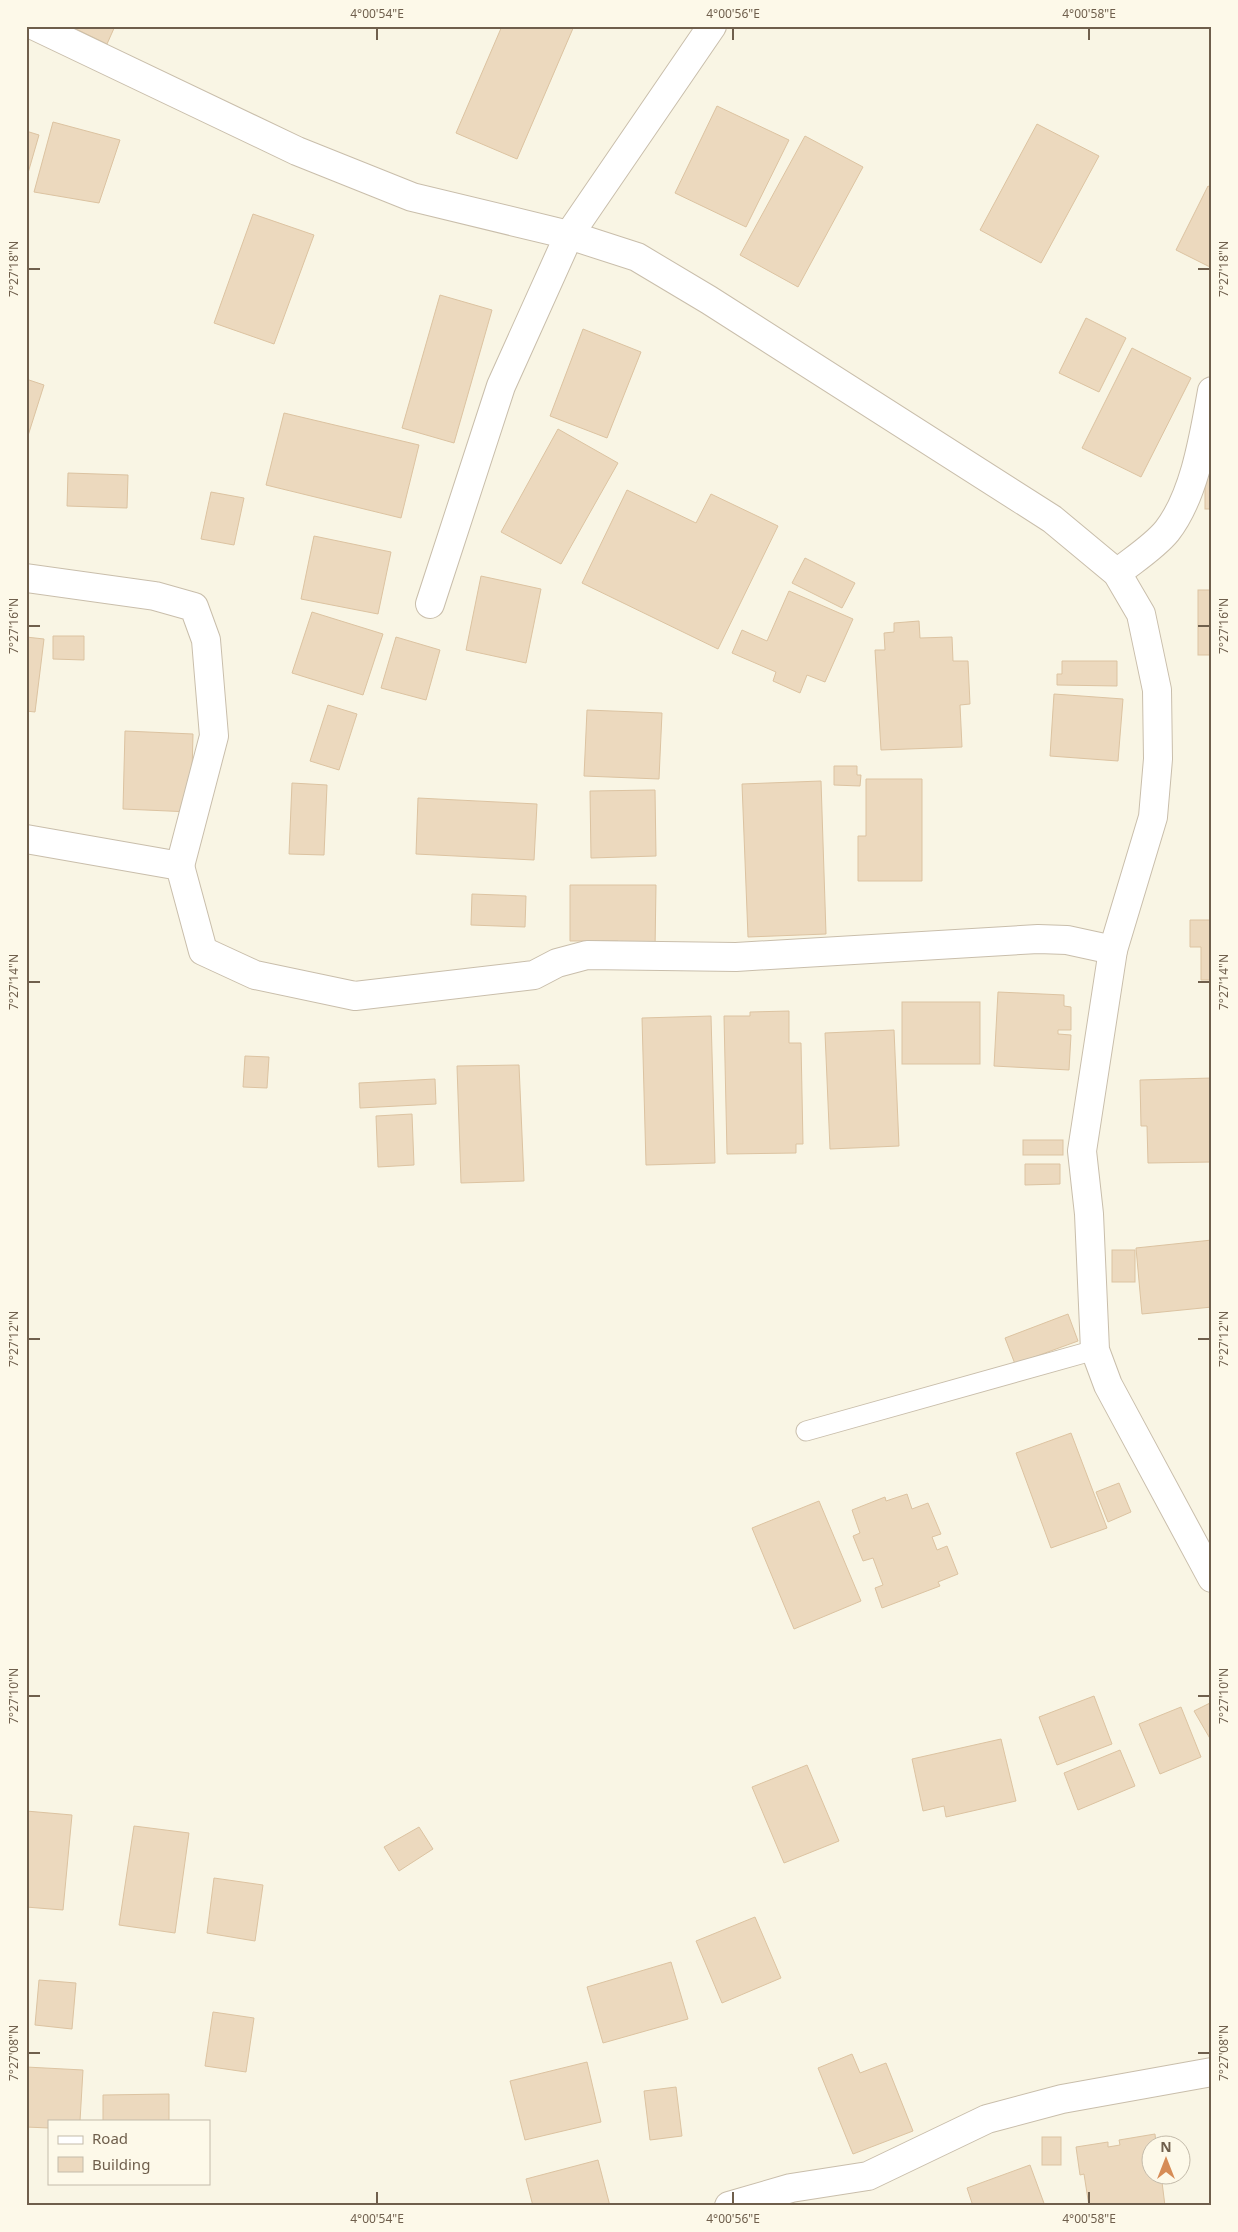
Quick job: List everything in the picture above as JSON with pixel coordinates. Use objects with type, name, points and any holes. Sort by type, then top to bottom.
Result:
[{"type":"street","points":[[35,26],[297,151],[412,197],[569,236],[637,257],[709,300],[1052,519],[1118,573],[1141,614],[1157,690],[1158,760],[1153,817],[1113,950],[1082,1151],[1089,1214],[1095,1350],[1108,1385],[1212,1578]]},
{"type":"street","points":[[430,604],[502,386],[569,236],[712,26]]},
{"type":"street","points":[[1118,573],[1166,532],[1182,508],[1202,444],[1212,391]]},
{"type":"street","points":[[26,578],[155,596],[194,607],[206,640],[214,736],[180,866],[203,951],[255,975],[355,996],[534,975],[557,963],[587,955],[736,957],[1038,939],[1067,940],[1113,950]]},
{"type":"street","points":[[26,839],[180,866]]},
{"type":"street","points":[[729,2206],[790,2188],[868,2176],[987,2119],[1062,2098],[1212,2072]]},
{"type":"lane","points":[[806,1431],[1095,1350]]},
{"type":"building","points":[[70,26],[115,26],[107,44]]},
{"type":"building","points":[[502,26],[574,26],[517,159],[456,133]]},
{"type":"building","points":[[717,106],[789,140],[746,227],[675,193]]},
{"type":"building","points":[[53,122],[120,140],[99,203],[34,192]]},
{"type":"building","points":[[1037,124],[1099,156],[1041,263],[980,230]]},
{"type":"building","points":[[26,131],[39,135],[26,180]]},
{"type":"building","points":[[805,136],[863,167],[798,287],[740,255]]},
{"type":"building","points":[[1208,186],[1212,188],[1212,268],[1176,250]]},
{"type":"building","points":[[253,214],[314,235],[274,344],[214,323]]},
{"type":"building","points":[[440,295],[492,310],[454,443],[402,428]]},
{"type":"building","points":[[1086,318],[1126,338],[1099,392],[1059,373]]},
{"type":"building","points":[[583,329],[641,352],[607,438],[550,416]]},
{"type":"building","points":[[1132,348],[1191,378],[1141,477],[1082,448]]},
{"type":"building","points":[[26,379],[44,385],[26,442]]},
{"type":"building","points":[[284,413],[419,445],[401,518],[266,485]]},
{"type":"building","points":[[558,429],[618,463],[561,564],[501,532]]},
{"type":"building","points":[[1205,468],[1212,468],[1212,509],[1205,509]]},
{"type":"building","points":[[68,473],[128,475],[127,508],[67,506]]},
{"type":"building","points":[[627,490],[696,523],[711,494],[778,526],[718,649],[582,583]]},
{"type":"building","points":[[211,492],[244,498],[234,545],[201,539]]},
{"type":"building","points":[[314,536],[391,552],[378,614],[301,599]]},
{"type":"building","points":[[805,558],[855,583],[842,608],[792,583]]},
{"type":"building","points":[[481,576],[541,589],[526,663],[466,650]]},
{"type":"building","points":[[1198,590],[1212,590],[1212,655],[1198,655]]},
{"type":"building","points":[[789,591],[853,619],[825,682],[807,675],[800,693],[773,681],[776,672],[732,653],[742,630],[767,641]]},
{"type":"building","points":[[312,612],[383,634],[363,695],[292,673]]},
{"type":"building","points":[[919,621],[920,638],[952,637],[953,661],[968,661],[970,704],[960,705],[962,747],[881,750],[875,650],[885,650],[884,633],[894,632],[894,623]]},
{"type":"building","points":[[53,636],[84,636],[84,660],[53,659]]},
{"type":"building","points":[[26,637],[44,639],[35,712],[26,711]]},
{"type":"building","points":[[396,637],[440,650],[426,700],[381,688]]},
{"type":"building","points":[[1062,661],[1117,661],[1117,686],[1057,685],[1057,674],[1062,674]]},
{"type":"building","points":[[1054,694],[1123,699],[1118,761],[1050,756]]},
{"type":"building","points":[[328,705],[357,714],[339,770],[310,761]]},
{"type":"building","points":[[587,710],[662,713],[659,779],[584,776]]},
{"type":"building","points":[[125,731],[193,734],[191,812],[123,809]]},
{"type":"building","points":[[834,766],[857,766],[857,775],[861,775],[860,786],[834,785]]},
{"type":"building","points":[[866,779],[922,779],[922,881],[858,881],[858,836],[866,836]]},
{"type":"building","points":[[821,781],[826,934],[748,937],[742,784]]},
{"type":"building","points":[[292,783],[327,785],[324,855],[289,854]]},
{"type":"building","points":[[655,790],[656,856],[591,858],[590,791]]},
{"type":"building","points":[[418,798],[537,804],[534,860],[416,854]]},
{"type":"building","points":[[570,885],[656,885],[655,950],[618,950],[618,941],[570,941]]},
{"type":"building","points":[[472,894],[526,896],[525,927],[471,925]]},
{"type":"building","points":[[1190,920],[1212,920],[1212,980],[1201,980],[1201,947],[1190,947]]},
{"type":"building","points":[[998,992],[1064,995],[1064,1006],[1071,1007],[1071,1030],[1058,1030],[1058,1034],[1071,1035],[1069,1070],[994,1066]]},
{"type":"building","points":[[902,1002],[980,1002],[980,1064],[902,1064]]},
{"type":"building","points":[[789,1011],[789,1043],[801,1043],[803,1144],[796,1144],[796,1153],[727,1154],[724,1016],[750,1016],[750,1012]]},
{"type":"building","points":[[711,1016],[715,1163],[646,1165],[642,1018]]},
{"type":"building","points":[[894,1030],[899,1146],[830,1149],[825,1033]]},
{"type":"building","points":[[245,1056],[269,1057],[267,1088],[243,1087]]},
{"type":"building","points":[[519,1065],[524,1181],[461,1183],[457,1066]]},
{"type":"building","points":[[1212,1078],[1212,1162],[1148,1163],[1147,1126],[1141,1126],[1140,1080]]},
{"type":"building","points":[[435,1079],[436,1104],[360,1108],[359,1083]]},
{"type":"building","points":[[412,1114],[414,1165],[378,1167],[376,1116]]},
{"type":"building","points":[[1023,1140],[1063,1140],[1063,1155],[1023,1155]]},
{"type":"building","points":[[1025,1164],[1060,1164],[1060,1184],[1025,1185]]},
{"type":"building","points":[[1212,1240],[1212,1307],[1142,1314],[1136,1248]]},
{"type":"building","points":[[1112,1250],[1135,1250],[1135,1282],[1112,1282]]},
{"type":"building","points":[[1068,1314],[1078,1341],[1015,1364],[1005,1338]]},
{"type":"building","points":[[1071,1433],[1107,1528],[1051,1548],[1016,1453]]},
{"type":"building","points":[[1119,1483],[1131,1512],[1108,1522],[1096,1492]]},
{"type":"building","points":[[907,1494],[912,1509],[928,1503],[941,1534],[932,1537],[937,1550],[947,1546],[958,1574],[938,1582],[940,1586],[882,1608],[875,1588],[883,1585],[873,1558],[863,1561],[853,1536],[860,1533],[852,1510],[885,1497],[886,1501]]},
{"type":"building","points":[[819,1501],[861,1601],[794,1629],[752,1528]]},
{"type":"building","points":[[1094,1696],[1112,1744],[1057,1765],[1039,1717]]},
{"type":"building","points":[[1212,1702],[1212,1742],[1194,1711]]},
{"type":"building","points":[[1181,1707],[1201,1757],[1160,1774],[1139,1724]]},
{"type":"building","points":[[1001,1739],[1016,1801],[946,1817],[944,1806],[923,1811],[912,1759]]},
{"type":"building","points":[[1120,1750],[1135,1786],[1078,1810],[1064,1773]]},
{"type":"building","points":[[807,1765],[839,1841],[784,1863],[752,1787]]},
{"type":"building","points":[[26,1811],[72,1815],[63,1910],[26,1907]]},
{"type":"building","points":[[134,1826],[189,1833],[175,1933],[119,1925]]},
{"type":"building","points":[[419,1827],[433,1849],[399,1871],[384,1847]]},
{"type":"building","points":[[214,1878],[263,1885],[255,1941],[207,1933]]},
{"type":"building","points":[[755,1917],[781,1978],[722,2003],[696,1941]]},
{"type":"building","points":[[671,1962],[688,2019],[603,2043],[587,1987]]},
{"type":"building","points":[[39,1980],[76,1983],[72,2029],[35,2025]]},
{"type":"building","points":[[213,2012],[254,2018],[246,2072],[205,2066]]},
{"type":"building","points":[[852,2054],[860,2073],[886,2063],[913,2131],[853,2154],[818,2068]]},
{"type":"building","points":[[587,2062],[601,2122],[525,2140],[510,2081]]},
{"type":"building","points":[[26,2067],[83,2070],[80,2120],[48,2120],[48,2128],[26,2127]]},
{"type":"building","points":[[676,2087],[682,2136],[650,2140],[644,2091]]},
{"type":"building","points":[[169,2094],[169,2120],[103,2120],[103,2095]]},
{"type":"building","points":[[1140,2136],[1140,2184],[1162,2184],[1165,2206],[1089,2206],[1084,2174],[1080,2175],[1076,2147],[1108,2142],[1108,2147],[1120,2145],[1119,2140]]},
{"type":"building","points":[[1042,2137],[1061,2137],[1061,2165],[1042,2165]]},
{"type":"building","points":[[598,2160],[610,2206],[533,2206],[526,2179]]},
{"type":"building","points":[[1030,2165],[1045,2206],[973,2206],[967,2188]]}]
